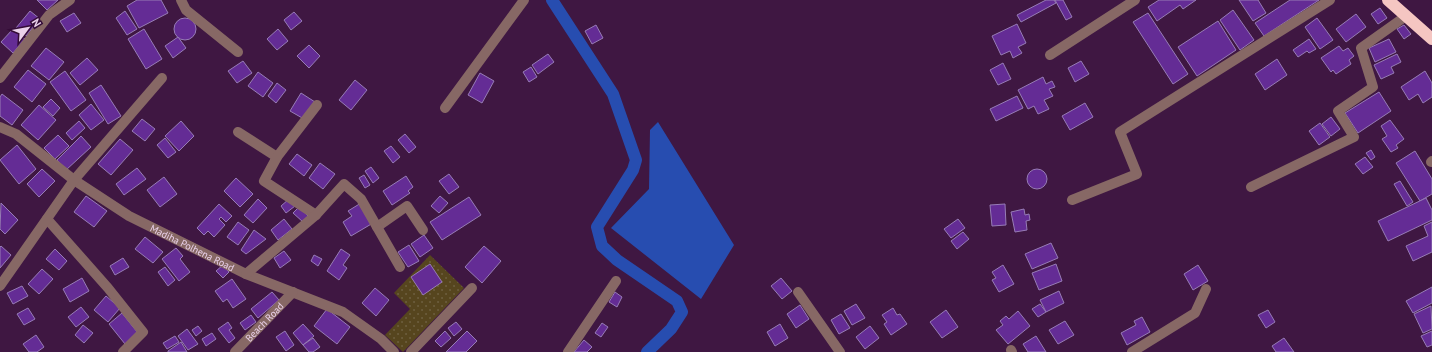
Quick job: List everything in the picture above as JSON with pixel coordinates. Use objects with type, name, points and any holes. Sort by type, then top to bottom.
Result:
[{"type":"highway","points":[[1388,0],[1432,39]]},
{"type":"street","points":[[0,78],[49,15],[70,0]]},
{"type":"street","points":[[181,0],[186,10],[238,52]]},
{"type":"street","points":[[445,108],[524,0]]},
{"type":"street","points":[[1050,55],[1135,0]]},
{"type":"street","points":[[1072,200],[1138,174],[1120,132],[1330,0]]},
{"type":"street","points":[[1251,187],[1354,137],[1338,111],[1373,87],[1361,48],[1406,16]]},
{"type":"street","points":[[0,286],[74,180],[162,78]]},
{"type":"street","points":[[316,216],[264,182],[277,157],[317,105]]},
{"type":"street","name":"Madiha Polhena Road","points":[[0,127],[16,134],[74,180],[128,216],[246,274],[343,312],[381,339],[394,352]]},
{"type":"street","points":[[238,132],[277,157]]},
{"type":"street","points":[[246,274],[316,216],[344,184],[361,199],[400,267]]},
{"type":"street","points":[[377,227],[407,206],[423,230]]},
{"type":"street","points":[[47,219],[108,288],[143,332],[122,352]]},
{"type":"street","points":[[568,352],[616,281]]},
{"type":"street","points":[[412,352],[472,288]]},
{"type":"street","points":[[1132,352],[1195,313],[1206,289]]},
{"type":"street","name":"Beach Road","points":[[235,352],[293,292]]},
{"type":"street","points":[[798,292],[840,352]]},
{"type":"shaded area","points":[[430,255],[464,288],[403,352],[385,335],[410,309],[394,293]]},
{"type":"water","points":[[658,122],[734,245],[701,299],[611,228],[649,189],[650,130]]},
{"type":"building","points":[[37,0],[58,0],[47,10]]},
{"type":"building","points":[[137,0],[161,0],[168,13],[139,28],[127,6]]},
{"type":"building","points":[[1046,0],[1054,0],[1056,3],[1021,22],[1017,15]]},
{"type":"building","points":[[1055,0],[1063,0],[1072,17],[1066,20]]},
{"type":"building","points":[[1159,0],[1196,0],[1183,9],[1180,5],[1157,21],[1148,7]]},
{"type":"building","points":[[1239,0],[1258,0],[1266,13],[1253,21]]},
{"type":"building","points":[[1290,0],[1319,0],[1264,36],[1255,23]]},
{"type":"building","points":[[1380,8],[1387,18],[1378,24],[1371,14]]},
{"type":"building","points":[[1233,10],[1254,40],[1240,50],[1220,20]]},
{"type":"building","points":[[30,11],[40,19],[26,36],[16,28]]},
{"type":"building","points":[[125,11],[137,29],[127,35],[116,18]]},
{"type":"building","points":[[294,12],[302,21],[291,30],[284,20]]},
{"type":"building","points":[[74,13],[81,23],[67,32],[60,21]]},
{"type":"building","points":[[1148,13],[1188,74],[1173,84],[1133,22]]},
{"type":"building","points":[[1356,14],[1366,27],[1346,42],[1336,29]]},
{"type":"building","points":[[185,18],[193,21],[196,29],[193,37],[185,40],[177,37],[174,29],[177,21]]},
{"type":"building","points":[[1317,18],[1333,40],[1320,49],[1305,27]]},
{"type":"building","points":[[1218,21],[1236,50],[1197,76],[1178,47]]},
{"type":"building","points":[[1017,24],[1026,43],[1018,47],[1022,53],[1013,58],[1010,51],[1001,55],[992,36]]},
{"type":"building","points":[[596,25],[603,38],[592,44],[585,31]]},
{"type":"building","points":[[1404,25],[1411,34],[1404,39],[1397,29]]},
{"type":"building","points":[[13,29],[25,39],[13,53],[1,42]]},
{"type":"building","points":[[144,29],[162,59],[146,69],[128,39]]},
{"type":"building","points":[[278,29],[288,41],[277,50],[267,39]]},
{"type":"building","points":[[178,37],[186,48],[173,58],[165,46]]},
{"type":"building","points":[[1309,39],[1316,49],[1309,53],[1307,51],[1298,57],[1293,50]]},
{"type":"building","points":[[1389,39],[1396,52],[1375,62],[1369,48]]},
{"type":"building","points":[[309,45],[320,56],[309,68],[297,56]]},
{"type":"building","points":[[1339,46],[1343,51],[1348,48],[1354,56],[1349,60],[1351,64],[1336,74],[1333,70],[1331,72],[1321,58]]},
{"type":"building","points":[[46,48],[64,62],[49,80],[31,66]]},
{"type":"building","points":[[548,54],[554,62],[538,74],[532,65]]},
{"type":"building","points":[[1397,54],[1401,62],[1391,67],[1394,73],[1381,79],[1374,65]]},
{"type":"building","points":[[87,58],[98,70],[80,85],[70,73]]},
{"type":"building","points":[[1277,59],[1287,75],[1265,90],[1255,74]]},
{"type":"building","points":[[243,61],[252,73],[237,83],[228,71]]},
{"type":"building","points":[[1081,61],[1089,74],[1075,82],[1068,68]]},
{"type":"building","points":[[1003,63],[1011,79],[998,85],[990,70]]},
{"type":"building","points":[[531,67],[537,77],[529,82],[523,72]]},
{"type":"building","points":[[28,70],[46,84],[32,102],[14,87]]},
{"type":"building","points":[[65,71],[86,100],[71,111],[50,82]]},
{"type":"building","points":[[1425,71],[1432,83],[1432,97],[1423,103],[1418,94],[1409,100],[1401,87]]},
{"type":"building","points":[[258,72],[273,83],[263,97],[248,86]]},
{"type":"building","points":[[480,73],[494,81],[482,103],[468,95]]},
{"type":"building","points":[[1043,77],[1046,84],[1052,81],[1055,87],[1049,89],[1053,96],[1044,100],[1049,109],[1038,114],[1034,106],[1028,109],[1018,90]]},
{"type":"building","points":[[355,80],[367,90],[351,110],[339,100]]},
{"type":"building","points":[[277,83],[286,90],[276,103],[268,96]]},
{"type":"building","points":[[101,85],[121,116],[108,124],[89,93]]},
{"type":"building","points":[[1379,92],[1391,111],[1358,133],[1345,113]]},
{"type":"building","points":[[301,93],[315,102],[304,119],[290,111]]},
{"type":"building","points":[[2,94],[23,110],[12,125],[0,116],[0,97]]},
{"type":"building","points":[[1017,96],[1023,108],[996,121],[990,109]]},
{"type":"building","points":[[51,99],[60,108],[53,116],[43,107]]},
{"type":"building","points":[[1085,103],[1093,117],[1070,130],[1062,116]]},
{"type":"building","points":[[91,104],[104,120],[91,130],[79,115]]},
{"type":"building","points":[[39,105],[56,120],[38,140],[21,125]]},
{"type":"building","points":[[1331,117],[1340,129],[1331,136],[1322,124]]},
{"type":"building","points":[[142,119],[155,129],[145,141],[132,131]]},
{"type":"building","points":[[1390,120],[1404,139],[1396,145],[1398,148],[1391,152],[1382,139],[1387,136],[1381,126]]},
{"type":"building","points":[[79,121],[85,128],[72,140],[66,133]]},
{"type":"building","points":[[181,121],[194,136],[179,151],[165,136]]},
{"type":"building","points":[[1320,123],[1330,137],[1319,145],[1309,131]]},
{"type":"building","points":[[405,134],[416,147],[409,153],[398,140]]},
{"type":"building","points":[[58,135],[69,146],[55,159],[44,148]]},
{"type":"building","points":[[81,136],[91,147],[66,170],[57,160]]},
{"type":"building","points":[[165,138],[176,152],[168,158],[157,145]]},
{"type":"building","points":[[120,139],[133,150],[111,175],[98,164]]},
{"type":"building","points":[[17,145],[36,169],[19,184],[0,160]]},
{"type":"building","points":[[391,146],[400,157],[393,163],[384,151]]},
{"type":"building","points":[[1371,150],[1375,157],[1371,160],[1366,153]]},
{"type":"building","points":[[1415,151],[1432,179],[1432,194],[1420,201],[1396,163]]},
{"type":"building","points":[[297,154],[312,165],[304,176],[289,164]]},
{"type":"building","points":[[1365,157],[1373,167],[1363,174],[1355,164]]},
{"type":"building","points":[[320,163],[335,174],[323,189],[309,178]]},
{"type":"building","points":[[371,167],[379,178],[373,183],[365,171]]},
{"type":"building","points":[[137,168],[146,179],[124,195],[116,184]]},
{"type":"building","points":[[42,169],[55,181],[39,197],[27,184]]},
{"type":"building","points":[[1033,169],[1041,169],[1047,175],[1047,183],[1041,189],[1033,189],[1027,183],[1027,175]]},
{"type":"building","points":[[449,174],[459,187],[449,194],[439,181]]},
{"type":"building","points":[[364,175],[370,185],[365,188],[359,178]]},
{"type":"building","points":[[406,176],[413,187],[408,191],[410,193],[392,205],[383,191]]},
{"type":"building","points":[[164,177],[177,194],[160,207],[147,190]]},
{"type":"building","points":[[236,178],[253,194],[240,207],[224,191]]},
{"type":"building","points":[[1400,181],[1413,202],[1407,206],[1394,184]]},
{"type":"building","points":[[86,196],[107,211],[94,227],[74,212]]},
{"type":"building","points":[[440,196],[448,203],[439,213],[431,206]]},
{"type":"building","points":[[469,197],[481,215],[442,240],[430,222]]},
{"type":"building","points":[[1426,198],[1432,210],[1432,220],[1388,241],[1378,221]]},
{"type":"building","points":[[258,199],[267,208],[253,223],[244,215]]},
{"type":"building","points":[[289,199],[295,206],[286,213],[281,206]]},
{"type":"building","points":[[1,203],[18,220],[5,234],[0,229]]},
{"type":"building","points":[[361,203],[373,223],[351,236],[343,222],[352,216],[348,211]]},
{"type":"building","points":[[219,204],[232,216],[226,222],[221,217],[219,219],[225,225],[214,237],[208,231],[204,235],[197,228]]},
{"type":"building","points":[[1005,204],[1006,225],[992,226],[990,205]]},
{"type":"building","points":[[299,207],[308,216],[303,222],[293,213]]},
{"type":"building","points":[[1024,209],[1025,215],[1029,214],[1030,220],[1026,221],[1027,230],[1015,232],[1011,212]]},
{"type":"building","points":[[284,219],[292,229],[278,240],[271,230]]},
{"type":"building","points":[[958,219],[965,228],[951,238],[944,229]]},
{"type":"building","points":[[238,222],[249,230],[238,245],[227,237]]},
{"type":"building","points":[[1432,222],[1432,252],[1413,261],[1406,246],[1428,236],[1424,226]]},
{"type":"building","points":[[254,230],[266,239],[246,254],[241,250]]},
{"type":"building","points":[[963,232],[969,239],[957,249],[951,241]]},
{"type":"building","points":[[424,235],[433,248],[420,257],[411,244]]},
{"type":"building","points":[[145,237],[163,252],[153,263],[135,249]]},
{"type":"building","points":[[1051,243],[1058,258],[1032,269],[1025,254]]},
{"type":"building","points":[[409,245],[419,261],[408,267],[398,252]]},
{"type":"building","points":[[1,246],[11,255],[0,268],[0,247]]},
{"type":"building","points":[[484,246],[501,261],[482,283],[465,267]]},
{"type":"building","points":[[176,248],[183,256],[180,259],[190,272],[179,281],[162,259]]},
{"type":"building","points":[[55,249],[67,261],[59,270],[46,259]]},
{"type":"building","points":[[341,249],[350,255],[343,265],[347,268],[339,280],[327,271]]},
{"type":"building","points":[[284,251],[291,260],[280,268],[274,258]]},
{"type":"building","points":[[314,255],[322,259],[318,266],[311,261]]},
{"type":"building","points":[[123,258],[129,267],[115,275],[110,266]]},
{"type":"building","points":[[430,264],[442,282],[423,295],[411,277]]},
{"type":"building","points":[[1056,264],[1062,281],[1039,290],[1032,273]]},
{"type":"building","points":[[223,265],[229,272],[223,278],[216,271]]},
{"type":"building","points":[[1003,265],[1014,284],[999,292],[992,280],[996,278],[992,272]]},
{"type":"building","points":[[1198,265],[1208,281],[1193,290],[1184,274]]},
{"type":"building","points":[[165,267],[175,280],[168,286],[158,272]]},
{"type":"building","points":[[42,269],[53,279],[39,294],[28,284]]},
{"type":"building","points":[[82,278],[89,291],[70,302],[63,289]]},
{"type":"building","points":[[781,278],[792,291],[782,299],[771,286]]},
{"type":"building","points":[[232,279],[246,299],[233,308],[227,299],[223,302],[215,291]]},
{"type":"building","points":[[22,286],[28,296],[13,304],[7,293]]},
{"type":"building","points":[[1432,287],[1432,303],[1413,313],[1406,301]]},
{"type":"building","points":[[375,288],[389,300],[376,316],[362,303]]},
{"type":"building","points":[[1059,291],[1064,303],[1046,312],[1040,300]]},
{"type":"building","points":[[272,292],[279,300],[258,318],[251,309]]},
{"type":"building","points":[[615,292],[622,297],[617,307],[609,302]]},
{"type":"building","points":[[106,296],[120,308],[108,322],[94,310]]},
{"type":"building","points":[[856,304],[865,318],[852,325],[844,311]]},
{"type":"building","points":[[1040,304],[1046,312],[1038,317],[1032,309]]},
{"type":"building","points":[[800,305],[809,319],[796,328],[787,314]]},
{"type":"building","points":[[1431,306],[1432,329],[1423,333],[1414,314]]},
{"type":"building","points":[[81,307],[89,317],[76,327],[68,317]]},
{"type":"building","points":[[28,308],[35,319],[24,325],[17,314]]},
{"type":"building","points":[[893,308],[897,315],[900,314],[907,324],[891,335],[884,324],[887,322],[882,315]]},
{"type":"building","points":[[327,309],[350,327],[337,344],[314,326]]},
{"type":"building","points":[[946,310],[958,327],[942,338],[930,322]]},
{"type":"building","points":[[1268,310],[1275,322],[1266,328],[1258,315]]},
{"type":"building","points":[[1018,311],[1030,326],[1008,344],[996,330],[1003,325],[1000,321],[1006,316],[1009,319]]},
{"type":"building","points":[[122,313],[138,333],[125,344],[109,324]]},
{"type":"building","points":[[841,314],[850,328],[839,334],[831,320]]},
{"type":"building","points":[[251,315],[256,322],[245,330],[240,323]]},
{"type":"building","points":[[1142,317],[1150,332],[1127,345],[1121,333],[1136,325],[1134,321]]},
{"type":"building","points":[[1065,321],[1074,335],[1058,344],[1049,330]]},
{"type":"building","points":[[228,322],[232,328],[229,330],[235,338],[229,343],[218,329]]},
{"type":"building","points":[[456,322],[462,329],[454,336],[448,328]]},
{"type":"building","points":[[602,323],[608,327],[601,337],[595,333]]},
{"type":"building","points":[[303,324],[314,336],[303,345],[293,333]]},
{"type":"building","points":[[780,324],[788,338],[775,346],[767,332]]},
{"type":"building","points":[[83,325],[93,333],[84,343],[75,335]]},
{"type":"building","points":[[198,326],[202,331],[196,336],[192,330]]},
{"type":"building","points":[[870,326],[879,338],[865,349],[856,337]]},
{"type":"building","points":[[187,329],[198,344],[188,350],[178,336]]},
{"type":"building","points":[[285,331],[294,345],[286,351],[276,337]]},
{"type":"building","points":[[445,331],[451,338],[441,347],[435,341]]},
{"type":"building","points":[[467,331],[477,341],[466,352],[446,352]]},
{"type":"building","points":[[1432,331],[1432,345],[1427,347],[1421,336]]},
{"type":"building","points":[[212,333],[216,339],[206,346],[202,339]]},
{"type":"building","points":[[36,335],[44,347],[37,352],[29,352],[23,344]]},
{"type":"building","points":[[175,336],[179,342],[167,349],[163,343]]},
{"type":"building","points":[[1036,336],[1046,352],[1028,352],[1023,344]]},
{"type":"building","points":[[313,338],[320,347],[313,352],[309,352],[303,345]]},
{"type":"building","points":[[1284,338],[1294,352],[1276,352],[1272,346]]},
{"type":"building","points":[[584,340],[592,347],[587,352],[574,352]]},
{"type":"building","points":[[181,342],[187,352],[168,352],[168,351]]},
{"type":"waterway","points":[[552,0],[613,94],[636,160],[633,170],[597,227],[602,246],[617,260],[677,301],[682,312],[671,329],[647,352]]}]
